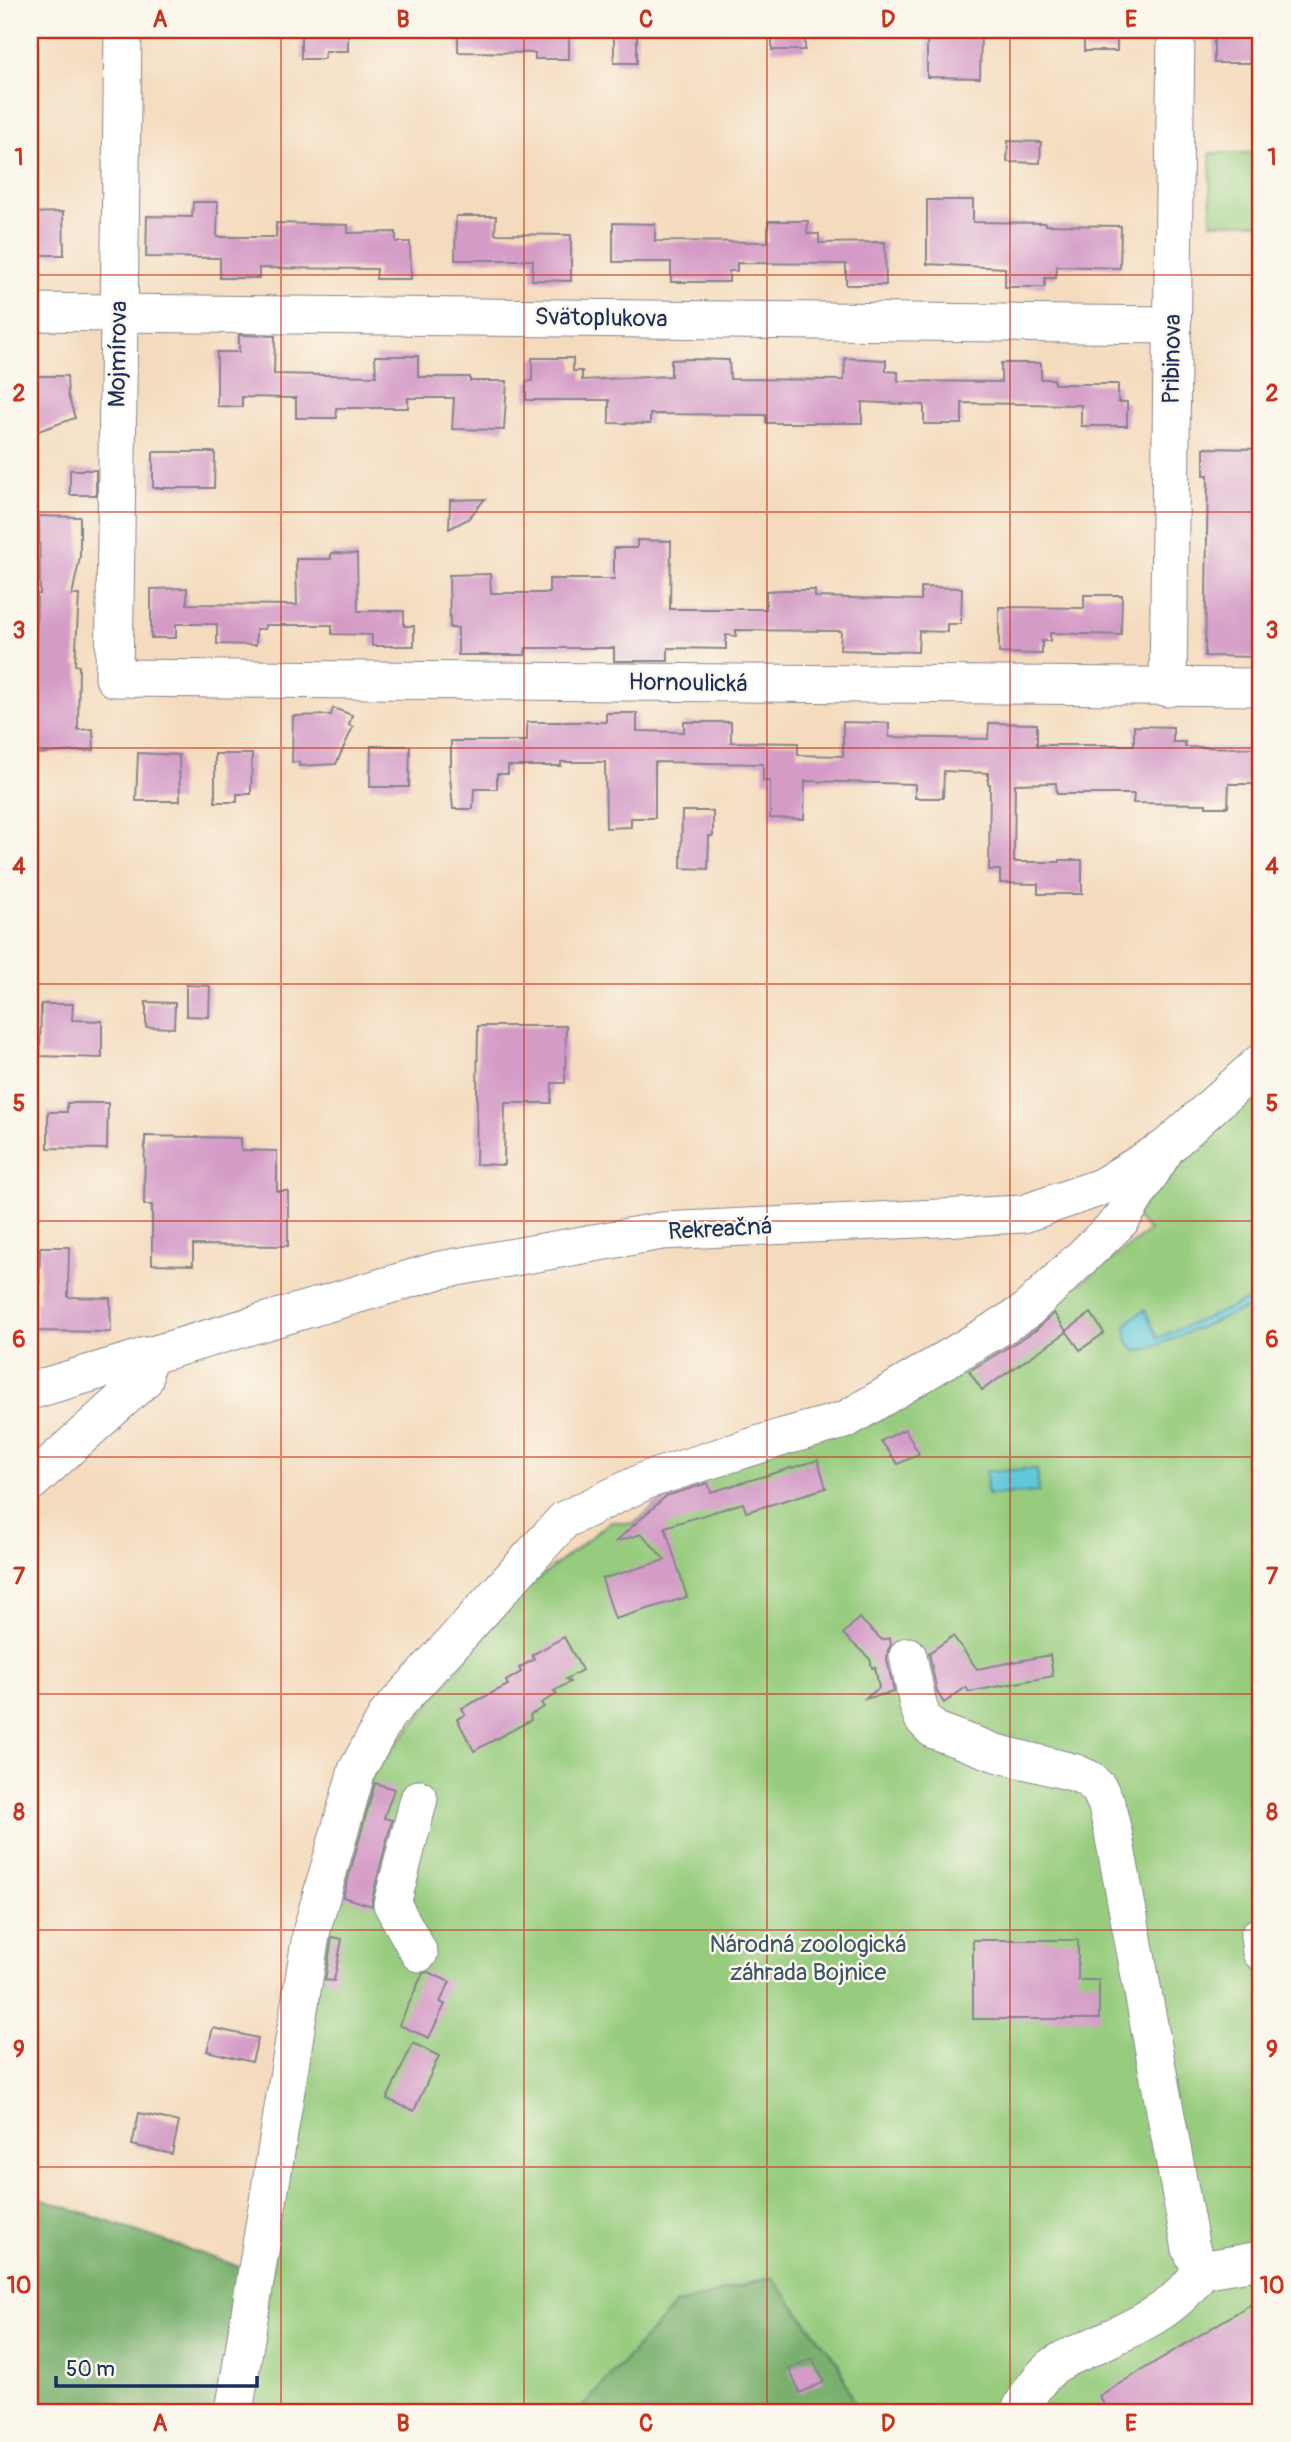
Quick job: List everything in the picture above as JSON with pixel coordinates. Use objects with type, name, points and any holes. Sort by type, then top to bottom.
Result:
[{"type":"street","name":"Mojmírova","points":[[114,678],[123,30]]},
{"type":"street","name":"Pribinova","points":[[1168,688],[1176,30]]},
{"type":"street","name":"Svätoplukova","points":[[30,312],[1172,325]]},
{"type":"street","name":"Hornoulická","points":[[114,678],[1261,687]]},
{"type":"street","name":"Rekreačná","points":[[30,1391],[440,1270],[662,1231],[1023,1214],[1101,1187],[1167,1147],[1261,1062]]},
{"type":"street","points":[[234,2412],[312,1929],[357,1770],[387,1715],[564,1520],[647,1480],[845,1420],[1025,1312],[1121,1220],[1167,1147]]},
{"type":"street","points":[[30,1483],[144,1380],[145,1356]]},
{"type":"street","points":[[908,1656],[918,1705],[923,1719],[934,1730],[996,1753],[1076,1773],[1089,1779],[1099,1789],[1106,1803],[1191,2249],[1201,2270]]},
{"type":"street","points":[[419,1799],[392,1904],[419,1953]]},
{"type":"street","points":[[1018,2412],[1031,2390],[1051,2367],[1151,2318],[1181,2296],[1201,2270],[1261,2260]]},
{"type":"green space","points":[[1210,153],[1261,153],[1261,223],[1211,223]]},
{"type":"green space","name":"Národná zoologická záhrada Bojnice","points":[[1261,1085],[1261,2412],[249,2412],[322,1935],[368,1779],[517,1596],[611,1521],[634,1524],[682,1482],[1082,1282],[1149,1231],[1133,1215]]},
{"type":"green space","points":[[30,2195],[243,2268],[213,2412],[30,2412]]},
{"type":"green space","points":[[772,2277],[838,2363],[858,2412],[578,2412],[675,2305]]},
{"type":"water","points":[[1261,1295],[1261,1302],[1146,1350],[1135,1350],[1128,1341],[1126,1326],[1145,1310],[1158,1338]]},
{"type":"water","points":[[1037,1469],[1039,1492],[987,1495],[986,1471]]},
{"type":"building","points":[[301,30],[348,30],[348,51],[325,51],[324,59],[301,59]]},
{"type":"building","points":[[458,30],[569,30],[569,59],[535,59],[535,53],[458,52]]},
{"type":"building","points":[[614,30],[637,30],[637,63],[614,63]]},
{"type":"building","points":[[772,30],[805,30],[805,50],[772,50]]},
{"type":"building","points":[[927,30],[981,30],[980,78],[927,77]]},
{"type":"building","points":[[1084,30],[1117,30],[1117,51],[1084,51]]},
{"type":"building","points":[[1214,30],[1261,30],[1261,63],[1214,63]]},
{"type":"building","points":[[1008,141],[1041,142],[1040,163],[1007,162]]},
{"type":"building","points":[[927,200],[973,200],[973,222],[1121,226],[1120,268],[1057,266],[1056,278],[1045,278],[1045,287],[1005,287],[1005,268],[927,264]]},
{"type":"building","points":[[193,202],[218,202],[217,237],[276,237],[276,223],[348,225],[348,233],[396,232],[396,242],[410,242],[411,279],[376,279],[377,269],[259,268],[259,278],[220,278],[220,258],[146,257],[147,216],[192,217]]},
{"type":"building","points":[[63,212],[64,255],[30,255],[30,213]]},
{"type":"building","points":[[456,216],[496,216],[495,234],[571,235],[571,281],[532,280],[533,260],[455,260]]},
{"type":"building","points":[[768,221],[808,221],[807,234],[819,234],[819,243],[885,242],[886,285],[846,285],[846,264],[737,263],[737,271],[729,271],[729,282],[671,282],[671,262],[613,262],[613,223],[655,224],[655,241],[768,242]]},
{"type":"building","points":[[239,335],[275,336],[274,374],[376,376],[375,356],[418,356],[418,377],[470,377],[470,381],[507,381],[504,430],[452,429],[454,398],[408,398],[408,408],[336,408],[337,418],[296,418],[296,398],[242,397],[242,407],[217,406],[217,352],[239,352]]},
{"type":"building","points":[[532,358],[573,358],[573,371],[582,371],[582,380],[671,376],[671,360],[689,359],[729,360],[730,379],[844,380],[845,358],[886,360],[886,371],[898,372],[898,381],[1001,382],[1001,363],[1041,363],[1041,379],[1054,379],[1054,384],[1118,384],[1118,402],[1127,402],[1127,426],[1081,426],[1081,405],[962,403],[962,424],[924,424],[924,405],[862,402],[862,423],[766,423],[766,415],[650,414],[650,424],[609,423],[609,400],[526,400],[526,382],[532,381]]},
{"type":"building","points":[[30,376],[67,376],[68,395],[75,418],[30,434]]},
{"type":"building","points":[[1204,448],[1261,449],[1261,657],[1205,656],[1208,475],[1204,475]]},
{"type":"building","points":[[153,452],[215,452],[214,488],[153,488]]},
{"type":"building","points":[[70,470],[96,470],[96,495],[70,495]]},
{"type":"building","points":[[485,499],[468,519],[449,529],[450,500]]},
{"type":"building","points":[[39,516],[80,517],[80,557],[72,595],[79,595],[75,665],[79,666],[78,730],[93,729],[94,750],[36,754],[34,734],[37,594],[40,594]]},
{"type":"building","points":[[637,540],[671,541],[670,609],[766,609],[766,591],[815,590],[815,597],[921,600],[921,587],[962,588],[961,624],[947,624],[947,632],[919,631],[918,652],[840,650],[841,631],[736,630],[736,636],[726,635],[726,649],[668,648],[668,661],[614,661],[614,648],[526,648],[525,655],[458,655],[458,628],[450,628],[449,575],[490,574],[491,593],[549,593],[549,579],[614,579],[614,548],[637,548]]},
{"type":"building","points":[[331,553],[357,554],[358,611],[404,611],[404,626],[414,626],[414,646],[372,646],[372,635],[332,634],[332,625],[265,625],[265,629],[256,629],[256,645],[217,644],[217,624],[176,624],[176,638],[151,638],[151,589],[187,588],[187,604],[297,605],[296,559],[331,559]]},
{"type":"building","points":[[1084,595],[1122,595],[1121,635],[1050,633],[1050,641],[1042,641],[1042,654],[999,653],[999,607],[1084,608]]},
{"type":"building","points":[[333,708],[352,715],[349,725],[353,727],[336,764],[299,766],[299,762],[292,762],[293,716],[331,715]]},
{"type":"building","points":[[606,713],[637,713],[637,731],[684,732],[684,722],[731,722],[731,742],[798,743],[798,755],[843,756],[843,722],[889,723],[889,737],[988,739],[989,723],[1037,724],[1037,745],[1134,745],[1134,726],[1173,727],[1173,742],[1185,742],[1185,747],[1261,748],[1261,784],[1229,784],[1228,807],[1206,807],[1206,804],[1133,803],[1134,794],[1057,794],[1056,783],[1015,784],[1014,862],[1082,860],[1082,894],[1038,894],[1038,884],[1000,883],[1000,870],[989,870],[988,773],[944,771],[943,798],[915,798],[915,784],[805,781],[804,819],[770,818],[770,781],[763,781],[763,764],[655,762],[655,818],[631,818],[631,827],[606,828],[605,762],[561,762],[561,766],[508,766],[508,774],[497,774],[497,789],[474,789],[473,809],[453,809],[449,765],[451,741],[527,741],[527,722],[606,722]]},
{"type":"building","points":[[371,746],[410,746],[409,787],[370,787]]},
{"type":"building","points":[[138,753],[179,755],[180,801],[136,801]]},
{"type":"building","points":[[215,754],[252,754],[251,794],[237,794],[237,802],[215,802]]},
{"type":"building","points":[[682,811],[713,811],[713,836],[709,836],[708,869],[681,868]]},
{"type":"building","points":[[186,985],[210,986],[209,1017],[186,1016]]},
{"type":"building","points":[[146,1002],[175,1003],[174,1028],[146,1027]]},
{"type":"building","points":[[41,1004],[73,1004],[72,1020],[102,1021],[102,1058],[40,1056]]},
{"type":"building","points":[[478,1026],[566,1026],[565,1083],[552,1083],[551,1103],[505,1103],[504,1165],[476,1164]]},
{"type":"building","points":[[67,1103],[108,1103],[107,1149],[48,1148],[48,1112],[67,1112]]},
{"type":"building","points":[[145,1136],[241,1138],[241,1150],[277,1151],[277,1191],[288,1191],[288,1246],[193,1245],[193,1265],[152,1264],[152,1205],[144,1205]]},
{"type":"building","points":[[40,1247],[69,1247],[68,1297],[110,1298],[111,1332],[35,1331],[35,1302],[39,1301]]},
{"type":"building","points":[[1054,1313],[1066,1331],[1091,1313],[1104,1333],[1080,1350],[1067,1332],[982,1390],[969,1371],[1036,1330]]},
{"type":"building","points":[[905,1429],[919,1454],[898,1464],[881,1441]]},
{"type":"building","points":[[818,1460],[826,1488],[746,1512],[743,1503],[665,1527],[687,1597],[615,1619],[602,1579],[665,1560],[642,1534],[615,1542],[666,1496],[708,1483],[711,1492]]},
{"type":"building","points":[[859,1618],[882,1640],[890,1638],[887,1660],[894,1692],[864,1699],[879,1688],[875,1667],[872,1668],[870,1659],[843,1634]]},
{"type":"building","points":[[953,1636],[977,1669],[1050,1655],[1053,1676],[969,1692],[966,1687],[944,1703],[937,1692],[929,1653]]},
{"type":"building","points":[[564,1637],[582,1670],[566,1679],[570,1682],[554,1691],[557,1694],[541,1703],[544,1707],[530,1715],[531,1720],[474,1751],[457,1719],[465,1715],[462,1708],[508,1685],[506,1681],[521,1672],[519,1668],[534,1659],[532,1655]]},
{"type":"building","points":[[375,1783],[394,1789],[384,1818],[392,1820],[372,1906],[343,1897]]},
{"type":"building","points":[[332,1937],[342,1939],[334,1981],[325,1980]]},
{"type":"building","points":[[973,1940],[1078,1940],[1078,1980],[1099,1980],[1099,2019],[973,2019]]},
{"type":"building","points":[[428,1972],[450,1982],[440,2002],[445,2004],[429,2038],[399,2025],[423,1973]]},
{"type":"building","points":[[213,2028],[258,2038],[252,2062],[207,2051]]},
{"type":"building","points":[[413,2043],[439,2056],[414,2111],[387,2099]]},
{"type":"building","points":[[139,2113],[179,2122],[172,2154],[132,2145]]},
{"type":"building","points":[[1261,2298],[1261,2412],[1109,2412],[1099,2396]]},
{"type":"building","points":[[812,2358],[824,2382],[800,2393],[789,2369]]}]
